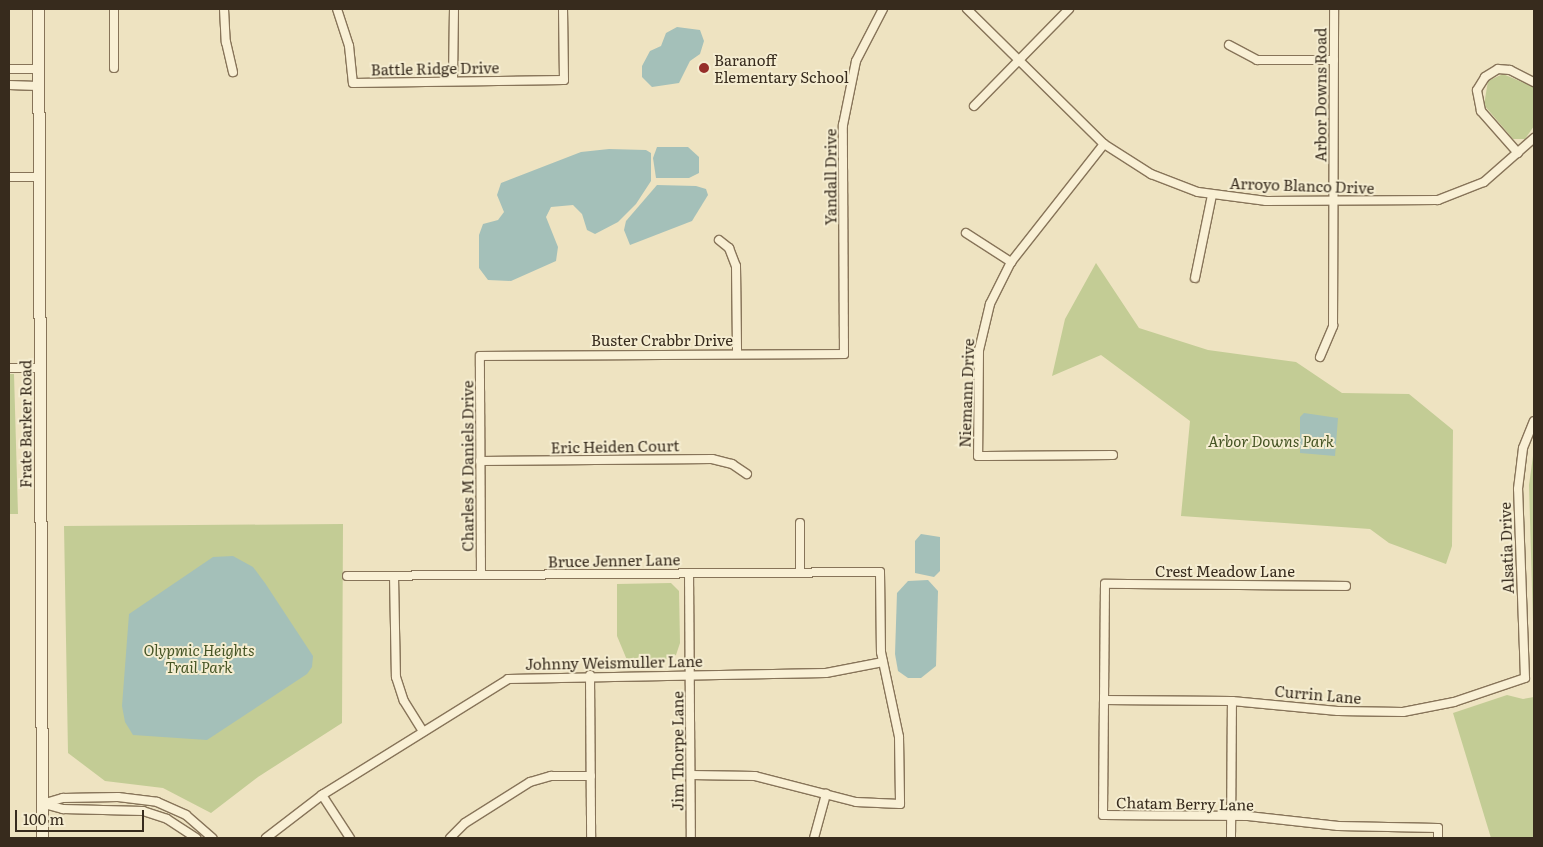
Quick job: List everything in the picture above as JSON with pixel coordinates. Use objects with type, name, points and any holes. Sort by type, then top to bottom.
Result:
[{"type":"street","name":"Frate Barker Road","points":[[38,9],[42,838]]},
{"type":"street","points":[[114,9],[114,68]]},
{"type":"street","points":[[224,9],[226,42],[234,72]]},
{"type":"street","name":"Battle Ridge Drive","points":[[337,9],[348,46],[353,83],[453,80],[564,80],[563,9]]},
{"type":"street","points":[[453,80],[454,9]]},
{"type":"street","name":"Yandall Drive","points":[[844,354],[843,125],[856,61],[883,9]]},
{"type":"street","name":"Arroyo Blanco Drive","points":[[967,9],[1104,144],[1151,174],[1212,195],[1266,201],[1422,201],[1456,196],[1484,182],[1534,138]]},
{"type":"street","points":[[974,106],[1069,9]]},
{"type":"street","name":"Arbor Downs Road","points":[[1320,357],[1333,326],[1334,9]]},
{"type":"street","points":[[1229,46],[1257,60],[1334,60]]},
{"type":"street","points":[[9,70],[38,69]]},
{"type":"street","points":[[1518,152],[1481,111],[1477,90],[1485,77],[1498,70],[1510,70],[1534,82]]},
{"type":"street","points":[[9,85],[38,86]]},
{"type":"street","name":"Niemann Drive","points":[[1104,144],[1011,262],[993,297],[981,335],[978,456],[1113,455]]},
{"type":"street","points":[[9,177],[38,176]]},
{"type":"street","points":[[1195,278],[1212,195]]},
{"type":"street","points":[[966,233],[1011,262]]},
{"type":"street","points":[[719,240],[728,248],[736,266],[737,354]]},
{"type":"street","name":"Buster Crabbr Drive","points":[[480,356],[844,354]]},
{"type":"street","name":"Charles M Daniels Drive","points":[[480,356],[481,575]]},
{"type":"street","points":[[9,368],[40,368]]},
{"type":"street","name":"Alsatia Drive","points":[[1525,678],[1519,470],[1534,421]]},
{"type":"street","name":"Eric Heiden Court","points":[[480,461],[712,460],[732,464],[747,474]]},
{"type":"street","points":[[800,523],[800,572]]},
{"type":"street","name":"Bruce Jenner Lane","points":[[347,576],[880,572],[884,662]]},
{"type":"street","name":"Jim Thorpe Lane","points":[[689,573],[692,838]]},
{"type":"street","points":[[394,576],[396,677],[404,701],[422,731]]},
{"type":"street","name":"Crest Meadow Lane","points":[[1105,584],[1346,586]]},
{"type":"street","name":"Chatam Berry Lane","points":[[1105,584],[1103,815],[1231,816],[1338,826],[1438,828],[1438,838]]},
{"type":"street","points":[[691,775],[755,776],[861,803],[900,804],[899,737],[884,662]]},
{"type":"street","name":"Johnny Weismuller Lane","points":[[270,837],[322,795],[508,678],[590,674],[826,673],[884,662]]},
{"type":"street","points":[[590,674],[591,838]]},
{"type":"street","name":"Currin Lane","points":[[1104,700],[1232,701],[1338,711],[1402,712],[1454,702],[1525,678]]},
{"type":"street","points":[[1230,838],[1232,701]]},
{"type":"street","points":[[450,838],[465,823],[530,782],[551,776],[591,776]]},
{"type":"street","points":[[814,838],[826,794]]},
{"type":"street","points":[[322,795],[350,838]]},
{"type":"street","points":[[42,804],[63,798],[118,797],[152,801],[186,815],[212,838]]},
{"type":"street","points":[[42,804],[63,809],[143,811],[172,822],[196,838]]},
{"type":"green space","points":[[1503,74],[1534,87],[1534,126],[1525,139],[1513,139],[1484,105],[1488,81]]},
{"type":"green space","name":"Arbor Downs Park","points":[[1096,263],[1139,328],[1208,350],[1296,362],[1342,393],[1409,394],[1453,430],[1452,546],[1446,564],[1389,543],[1370,529],[1181,516],[1190,421],[1101,355],[1052,376],[1065,319]]},
{"type":"green space","points":[[9,374],[14,374],[18,514],[9,514]]},
{"type":"green space","points":[[1534,449],[1534,657],[1529,485]]},
{"type":"green space","name":"Olypmic Heights Trail Park","points":[[343,524],[342,723],[258,777],[211,813],[163,788],[105,781],[68,753],[64,526]]},
{"type":"green space","points":[[671,583],[679,591],[680,643],[676,655],[657,663],[627,660],[617,636],[617,584]]},
{"type":"green space","points":[[1507,695],[1523,699],[1534,697],[1534,838],[1491,838],[1453,713]]},
{"type":"water","points":[[677,27],[700,30],[704,41],[700,54],[690,61],[679,83],[652,87],[642,77],[642,66],[650,51],[661,46],[666,33]]},
{"type":"water","points":[[657,147],[688,147],[699,157],[699,173],[689,178],[656,178],[653,158]]},
{"type":"water","points":[[609,149],[646,150],[651,153],[651,181],[636,204],[618,222],[595,234],[587,230],[582,214],[573,205],[551,207],[546,217],[558,247],[556,261],[511,281],[488,280],[479,268],[479,235],[483,224],[498,220],[504,212],[497,195],[501,183],[581,152]]},
{"type":"water","points":[[657,185],[696,186],[706,189],[708,195],[692,221],[630,245],[624,230],[626,221]]},
{"type":"water","points":[[1304,413],[1338,418],[1335,456],[1300,453],[1300,417]]},
{"type":"water","points":[[921,534],[940,537],[940,571],[934,577],[915,573],[915,541]]},
{"type":"water","points":[[233,556],[253,567],[265,583],[313,656],[312,667],[307,674],[207,740],[133,735],[125,722],[122,706],[129,614],[213,557]]},
{"type":"water","points":[[928,580],[938,591],[936,666],[921,678],[908,678],[898,671],[895,654],[897,593],[908,581]]},
{"type":"place","name":"Baranoff Elementary School","points":[[704,68]]}]
